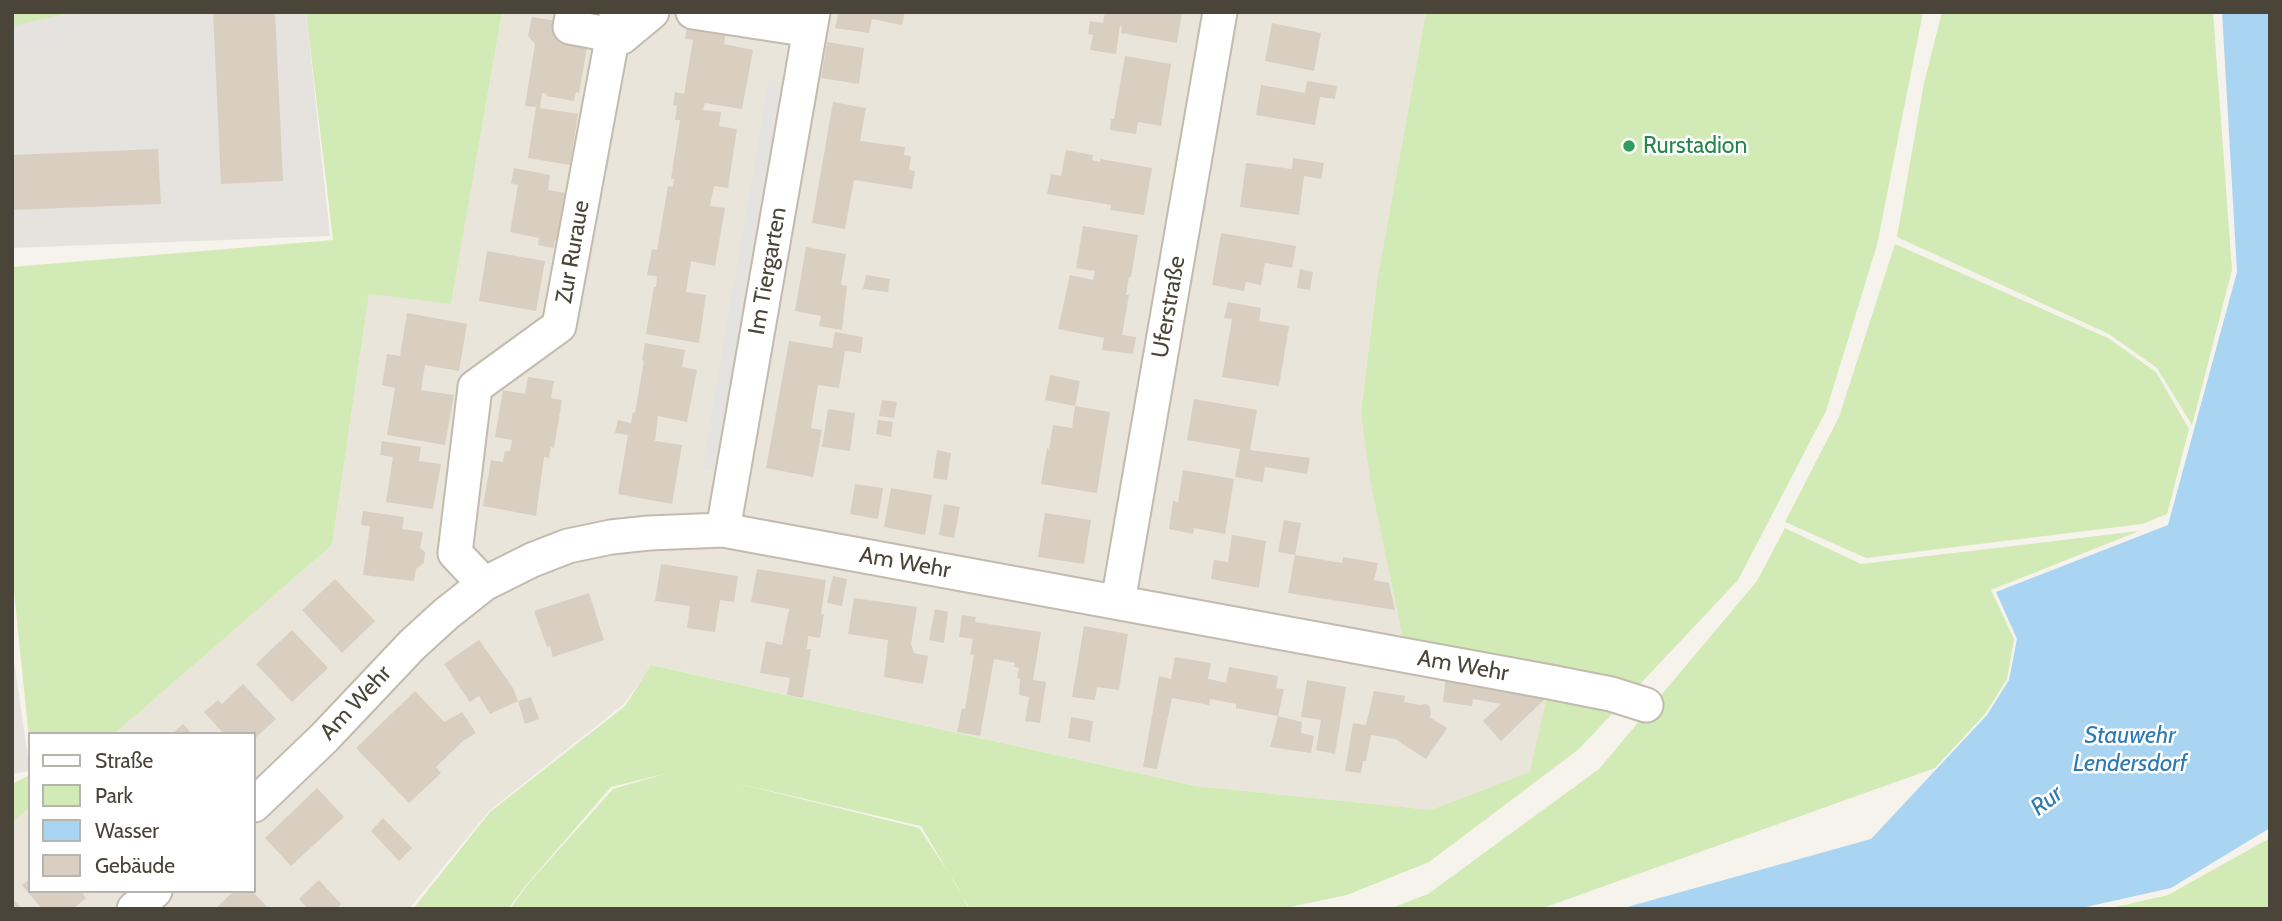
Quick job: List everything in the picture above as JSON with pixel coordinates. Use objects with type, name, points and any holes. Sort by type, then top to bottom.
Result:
[{"type":"street","points":[[573,12],[570,27],[615,24],[622,37],[652,12]]},
{"type":"street","points":[[693,12],[812,21]]},
{"type":"street","name":"Uferstraße","points":[[1118,602],[1220,12]]},
{"type":"street","name":"Im Tiergarten","points":[[723,530],[812,21]]},
{"type":"street","name":"Zur Ruraue","points":[[484,584],[455,554],[475,387],[559,326],[615,24]]},
{"type":"street","name":"Am Wehr","points":[[256,803],[324,738],[412,645],[484,584],[532,560],[579,544],[636,534],[723,530],[1550,682],[1611,694],[1646,705]]},
{"type":"street","points":[[134,909],[153,893]]},
{"type":"shaded area","points":[[12,12],[306,12],[330,236],[12,248]]},
{"type":"shaded area","points":[[502,12],[1426,12],[1377,281],[1361,413],[1553,669],[1531,772],[1431,810],[1196,786],[652,665],[624,704],[489,811],[409,909],[12,909],[12,822],[28,809],[28,893],[256,893],[256,732],[116,732],[332,545],[369,294],[451,303]]},
{"type":"shaded area","points":[[74,14],[89,33],[12,50],[12,28]]},
{"type":"shaded area","points":[[620,48],[629,49],[580,326],[572,325]]},
{"type":"shaded area","points":[[769,80],[786,83],[718,472],[702,469]]},
{"type":"shaded area","points":[[12,647],[28,771],[12,774]]},
{"type":"green space","points":[[12,12],[74,12],[12,26]]},
{"type":"green space","points":[[306,12],[502,12],[451,304],[369,294],[332,545],[116,732],[28,732],[12,572],[12,267],[333,240]]},
{"type":"green space","points":[[1426,12],[1923,12],[1877,245],[1826,411],[1738,580],[1579,749],[1429,862],[1347,895],[1280,909],[970,909],[962,895],[969,909],[510,909],[528,884],[613,789],[668,773],[611,787],[527,884],[508,909],[413,909],[490,812],[625,706],[651,665],[1196,786],[1431,810],[1530,772],[1553,669],[1404,643],[1371,484],[1361,413],[1377,281]],"holes":[[[728,781],[921,826],[949,873],[919,828]]]},
{"type":"green space","points":[[1942,12],[2213,12],[2232,270],[2192,425],[2157,368],[2109,334],[1897,237],[1924,83]]},
{"type":"green space","points":[[1895,244],[2108,338],[2156,372],[2189,429],[2167,514],[2142,524],[1866,558],[1785,522],[1839,417]]},
{"type":"green space","points":[[1785,528],[1861,564],[2139,531],[1991,590],[2014,639],[2007,679],[1985,714],[1935,768],[1540,909],[1389,909],[1428,894],[1599,769],[1757,581]]},
{"type":"green space","points":[[28,776],[28,809],[12,822],[12,784]]},
{"type":"green space","points":[[2270,838],[2270,909],[2107,909],[2168,895]]},
{"type":"water","name":"Stauwehr Lendersdorf","points":[[2222,12],[2270,12],[2270,828],[2171,888],[2077,909],[1620,909],[1871,839],[1987,715],[2009,680],[2017,639],[1996,592],[2168,525],[2237,272]]},
{"type":"building","points":[[213,12],[275,12],[283,181],[221,184]]},
{"type":"building","points":[[833,12],[905,12],[902,25],[872,19],[869,33],[835,28],[838,14]]},
{"type":"building","points":[[1105,12],[1182,12],[1177,43],[1121,33],[1120,26],[1116,54],[1090,50],[1093,35],[1088,34],[1090,21],[1103,23]]},
{"type":"building","points":[[532,17],[569,23],[588,42],[579,93],[576,92],[574,101],[542,93],[540,108],[578,114],[570,165],[528,158],[536,107],[525,106],[535,44],[528,36]]},
{"type":"building","points":[[1272,23],[1321,33],[1314,71],[1265,61]]},
{"type":"building","points":[[687,27],[726,32],[724,44],[753,50],[742,109],[705,103],[703,110],[721,112],[719,126],[737,129],[728,188],[714,186],[710,206],[725,208],[715,266],[691,261],[686,292],[706,295],[699,343],[646,334],[657,276],[647,275],[652,249],[657,250],[668,186],[673,187],[674,179],[671,179],[680,120],[675,120],[675,92],[684,94],[693,40],[685,39]]},
{"type":"building","points":[[827,42],[864,48],[859,84],[821,78]]},
{"type":"building","points":[[1125,56],[1171,64],[1161,126],[1138,122],[1136,134],[1110,130]]},
{"type":"building","points":[[1307,81],[1337,86],[1335,99],[1320,97],[1315,125],[1256,115],[1261,85],[1305,93]]},
{"type":"building","points":[[833,102],[866,108],[860,141],[905,147],[904,155],[911,156],[909,170],[915,171],[912,189],[854,180],[845,229],[812,223]]},
{"type":"building","points":[[158,149],[161,204],[12,210],[12,155]]},
{"type":"building","points":[[1066,150],[1093,155],[1092,160],[1100,162],[1100,159],[1152,168],[1144,215],[1110,210],[1111,205],[1047,194],[1051,174],[1061,176]]},
{"type":"building","points":[[1293,158],[1324,163],[1321,179],[1304,176],[1299,215],[1240,207],[1246,163],[1292,169]]},
{"type":"building","points":[[514,168],[550,175],[548,190],[566,193],[558,241],[555,240],[554,248],[538,245],[539,238],[510,232],[518,185],[511,183]]},
{"type":"building","points":[[1083,226],[1138,235],[1126,295],[1129,295],[1122,335],[1136,337],[1133,354],[1102,350],[1104,338],[1058,329],[1070,275],[1093,280],[1095,271],[1076,268]]},
{"type":"building","points":[[1221,233],[1296,246],[1292,268],[1265,263],[1261,285],[1246,282],[1244,291],[1212,285]]},
{"type":"building","points":[[806,247],[846,254],[841,285],[847,286],[842,330],[819,326],[821,316],[795,311]]},
{"type":"building","points":[[487,251],[545,261],[536,311],[479,301]]},
{"type":"building","points":[[1300,269],[1313,272],[1310,290],[1297,288]]},
{"type":"building","points":[[866,275],[890,279],[888,292],[863,289]]},
{"type":"building","points":[[1228,302],[1261,308],[1259,321],[1289,326],[1279,386],[1222,377],[1232,319],[1224,318]]},
{"type":"building","points":[[407,313],[467,324],[459,371],[425,365],[421,390],[454,395],[445,445],[387,435],[395,388],[382,385],[387,354],[400,356]]},
{"type":"building","points":[[835,332],[863,337],[861,353],[845,351],[839,388],[818,385],[811,428],[822,430],[813,477],[766,468],[789,341],[832,348]]},
{"type":"building","points":[[645,343],[685,350],[682,367],[697,370],[687,422],[658,416],[655,441],[682,445],[672,504],[618,494],[628,435],[615,433],[618,420],[631,423],[633,412],[635,413]]},
{"type":"building","points":[[1050,375],[1080,381],[1075,406],[1045,400]]},
{"type":"building","points":[[528,377],[554,381],[551,398],[562,400],[554,448],[551,447],[549,458],[544,457],[536,516],[483,506],[491,460],[503,462],[505,451],[510,451],[512,440],[495,437],[503,390],[525,394]]},
{"type":"building","points":[[1194,399],[1257,410],[1250,450],[1310,458],[1307,474],[1265,467],[1263,482],[1235,477],[1240,449],[1187,440]]},
{"type":"building","points":[[882,400],[897,402],[894,418],[879,416]]},
{"type":"building","points":[[1075,406],[1110,412],[1097,493],[1041,484],[1053,425],[1072,428]]},
{"type":"building","points":[[828,409],[855,413],[850,451],[822,447]]},
{"type":"building","points":[[878,420],[893,422],[891,437],[876,434]]},
{"type":"building","points":[[382,441],[421,447],[419,461],[441,464],[433,509],[386,502],[393,457],[380,455]]},
{"type":"building","points":[[937,450],[951,453],[947,480],[933,478]]},
{"type":"building","points":[[1183,470],[1234,479],[1225,534],[1194,528],[1193,534],[1169,529],[1173,501],[1178,502]]},
{"type":"building","points":[[855,484],[883,488],[878,519],[850,514]]},
{"type":"building","points":[[891,488],[932,495],[925,535],[884,527]]},
{"type":"building","points":[[944,504],[960,507],[954,538],[939,535]]},
{"type":"building","points":[[363,511],[404,517],[402,529],[423,532],[420,548],[425,552],[424,563],[416,569],[414,581],[363,575],[370,526],[361,525]]},
{"type":"building","points":[[1045,513],[1091,520],[1084,564],[1038,557]]},
{"type":"building","points":[[1284,520],[1301,523],[1295,555],[1278,552]]},
{"type":"building","points":[[1232,535],[1266,541],[1259,588],[1211,579],[1214,560],[1228,562]]},
{"type":"building","points":[[1295,555],[1342,563],[1343,557],[1378,563],[1374,580],[1389,583],[1395,610],[1288,593]]},
{"type":"building","points":[[661,564],[738,576],[734,602],[720,600],[715,632],[687,628],[690,606],[655,601]]},
{"type":"building","points":[[757,569],[826,580],[820,638],[808,636],[807,649],[811,649],[803,698],[787,695],[790,678],[760,673],[766,641],[782,645],[789,609],[751,602]]},
{"type":"building","points":[[833,576],[847,579],[842,606],[827,603]]},
{"type":"building","points":[[335,579],[375,621],[342,653],[302,610]]},
{"type":"building","points":[[589,593],[604,640],[553,657],[534,611]]},
{"type":"building","points":[[854,598],[917,607],[911,644],[914,653],[928,656],[923,684],[884,677],[888,640],[848,634]]},
{"type":"building","points":[[935,609],[948,612],[944,643],[929,640]]},
{"type":"building","points":[[962,615],[976,617],[975,622],[1041,632],[1033,680],[1046,682],[1040,723],[1025,721],[1029,697],[1019,695],[1019,668],[1014,667],[1015,663],[994,659],[980,736],[957,732],[962,708],[965,709],[974,655],[970,654],[973,639],[959,637]]},
{"type":"building","points":[[1084,626],[1128,634],[1119,690],[1097,687],[1095,700],[1072,697]]},
{"type":"building","points":[[292,630],[328,668],[292,702],[256,664]]},
{"type":"building","points":[[479,640],[513,688],[518,701],[490,714],[479,696],[470,702],[444,664]]},
{"type":"building","points":[[1175,657],[1211,663],[1208,679],[1226,683],[1229,667],[1278,676],[1276,688],[1284,689],[1278,716],[1236,708],[1236,704],[1210,699],[1209,705],[1172,698],[1157,769],[1143,767],[1159,676],[1171,679]]},
{"type":"building","points":[[1446,677],[1548,696],[1501,741],[1483,721],[1501,704],[1473,699],[1472,706],[1443,702]]},
{"type":"building","points":[[1307,680],[1346,687],[1335,754],[1316,750],[1321,720],[1301,717]]},
{"type":"building","points":[[243,684],[276,719],[256,737],[256,732],[222,732],[204,712],[218,700],[222,704]]},
{"type":"building","points":[[415,691],[444,722],[462,712],[476,733],[463,741],[436,767],[441,773],[409,803],[356,748]]},
{"type":"building","points":[[1374,691],[1405,696],[1404,702],[1426,704],[1430,707],[1429,717],[1447,728],[1426,759],[1395,739],[1371,735],[1361,773],[1345,771],[1353,723],[1366,725]]},
{"type":"building","points":[[531,697],[539,719],[525,724],[518,701]]},
{"type":"building","points":[[1278,716],[1302,722],[1301,733],[1314,736],[1311,753],[1270,747]]},
{"type":"building","points":[[1071,717],[1093,721],[1090,742],[1068,738]]},
{"type":"building","points":[[183,724],[190,732],[174,732]]},
{"type":"building","points":[[317,788],[344,817],[291,866],[265,838]]},
{"type":"building","points":[[383,818],[412,848],[399,861],[371,831]]},
{"type":"building","points":[[28,880],[28,892],[22,885]]},
{"type":"building","points":[[319,880],[341,904],[336,909],[308,909],[299,899]]},
{"type":"building","points":[[29,893],[82,893],[86,898],[73,909],[42,909]]},
{"type":"building","points":[[232,893],[254,893],[269,909],[215,909]]},
{"type":"building","points":[[12,898],[22,909],[12,909]]},
{"type":"place","name":"Rurstadion","points":[[1629,146]]},
{"type":"water label","name":"Rur","points":[[2047,801]]}]
